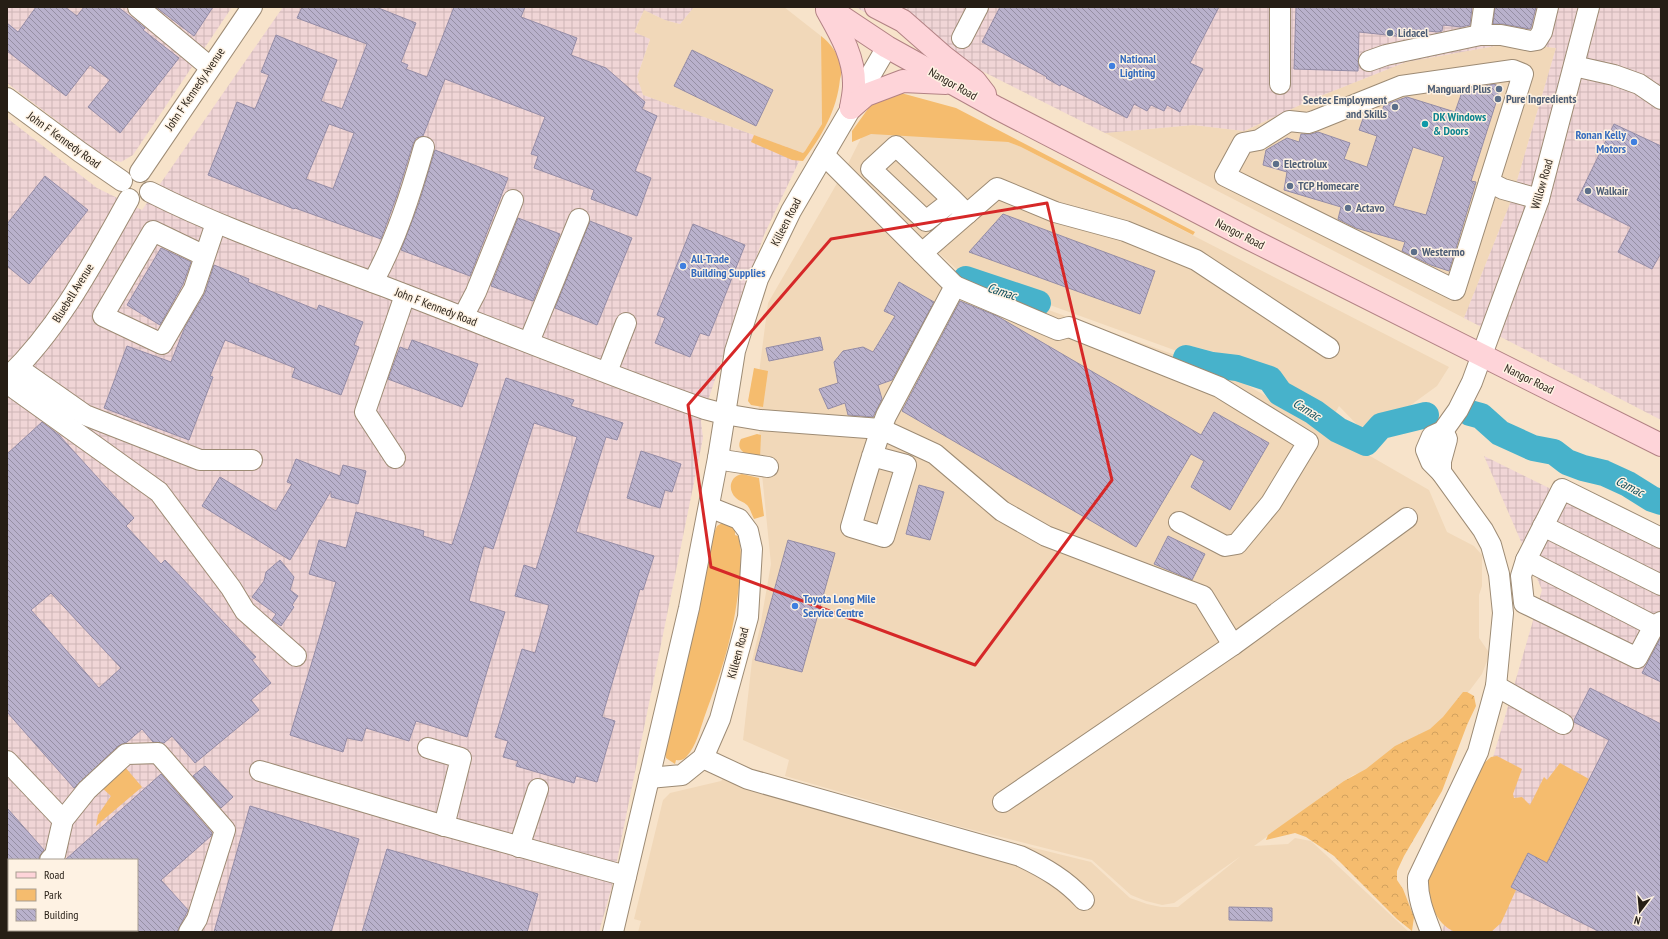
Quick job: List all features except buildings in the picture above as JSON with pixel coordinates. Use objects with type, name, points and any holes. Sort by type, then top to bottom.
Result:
[{"type":"main road","name":"Nangor Road","points":[[826,7],[887,47],[997,108],[1250,239],[1661,445]]},
{"type":"main road","points":[[826,7],[841,34],[852,63],[854,86],[851,108]]},
{"type":"main road","points":[[876,7],[903,21],[944,57],[975,81],[997,108]]},
{"type":"main road","points":[[851,108],[866,95],[903,80],[951,83]]},
{"type":"street","points":[[138,7],[210,67]]},
{"type":"street","name":"John F Kennedy Avenue","points":[[140,172],[252,7]]},
{"type":"street","points":[[962,38],[978,7]]},
{"type":"street","points":[[1280,7],[1280,84]]},
{"type":"street","points":[[1480,35],[1484,7]]},
{"type":"street","points":[[1369,61],[1386,55],[1480,35],[1500,35],[1531,41],[1537,40],[1542,32],[1548,7]]},
{"type":"street","name":"Willow Road","points":[[1496,686],[1503,613],[1499,574],[1491,545],[1483,530],[1441,472],[1441,461],[1447,439],[1443,431],[1458,410],[1472,382],[1539,199],[1589,7]]},
{"type":"street","name":"Killeen Road","points":[[613,932],[689,608],[718,458],[735,351],[758,278],[791,211],[887,47]]},
{"type":"street","points":[[1574,66],[1614,75],[1639,84],[1661,99]]},
{"type":"street","points":[[1513,70],[1522,74],[1489,182],[1455,290],[1225,176],[1243,143],[1259,140],[1289,121],[1308,123],[1401,86],[1513,70]]},
{"type":"street","name":"John F Kennedy Road","points":[[7,98],[80,152],[126,190]]},
{"type":"street","points":[[373,282],[384,263],[397,230],[424,148]]},
{"type":"street","points":[[824,155],[955,286],[1058,330],[1069,327],[1219,387],[1308,442],[1271,503],[1237,544],[1225,546],[1179,522]]},
{"type":"street","points":[[140,172],[145,174],[150,180],[150,192],[147,197],[142,200],[126,190],[129,174],[140,172]]},
{"type":"street","points":[[1489,182],[1504,189],[1539,199]]},
{"type":"street","points":[[922,253],[997,188],[1055,212],[1125,231],[1196,260],[1329,348]]},
{"type":"street","name":"Bluebell Avenue","points":[[11,377],[54,325],[126,190]]},
{"type":"street","name":"John F Kennedy Road","points":[[150,192],[216,223],[248,236],[373,282],[670,397],[724,414],[760,420],[881,429]]},
{"type":"street","points":[[463,317],[476,292],[513,200]]},
{"type":"street","points":[[953,200],[967,214]]},
{"type":"street","points":[[529,342],[579,219]]},
{"type":"street","points":[[205,256],[153,231],[103,316],[162,344],[194,289],[205,256],[216,223]]},
{"type":"street","points":[[872,456],[886,416],[955,286]]},
{"type":"street","points":[[395,458],[365,412],[406,295]]},
{"type":"street","points":[[607,372],[626,323]]},
{"type":"street","points":[[11,377],[86,415],[200,460],[252,460]]},
{"type":"street","points":[[11,377],[159,492],[231,588],[245,611],[296,656]]},
{"type":"street","points":[[881,429],[935,454],[1002,510],[1046,536],[1203,596],[1233,645]]},
{"type":"street","points":[[718,458],[768,467]]},
{"type":"street","points":[[1526,560],[1657,624],[1637,658],[1524,603],[1521,576],[1526,560],[1562,489],[1661,538]]},
{"type":"street","name":"Killeen Road","points":[[649,778],[682,775],[703,758],[720,719],[748,617],[752,549],[748,531],[739,519],[709,507]]},
{"type":"street","points":[[1003,802],[1233,645],[1407,518]]},
{"type":"street","points":[[1543,526],[1661,585]]},
{"type":"street","points":[[1432,931],[1422,908],[1417,890],[1418,878],[1478,752],[1496,686],[1563,724]]},
{"type":"street","points":[[428,748],[461,758],[441,825]]},
{"type":"street","points":[[51,859],[55,855],[63,820],[87,790],[126,754],[158,753],[225,830],[197,919],[189,932]]},
{"type":"street","points":[[703,758],[748,779],[1020,856],[1056,875],[1076,890],[1084,900]]},
{"type":"street","points":[[7,761],[63,820]]},
{"type":"street","points":[[260,771],[441,825],[626,876]]},
{"type":"street","points":[[520,847],[538,789]]},
{"type":"highlighted area","points":[[1047,203],[1112,480],[975,665],[711,567],[688,405],[831,239]]},
{"type":"shaded area","points":[[7,7],[232,7],[133,155],[121,162],[112,160],[98,152],[7,83]]},
{"type":"shaded area","points":[[283,7],[694,7],[680,24],[665,20],[644,10],[634,32],[650,39],[637,77],[643,95],[803,153],[764,235],[701,421],[703,438],[611,890],[599,932],[7,932],[7,118],[97,188],[142,210]]},
{"type":"shaded area","points":[[694,7],[784,7],[821,36],[822,124],[803,153],[643,95],[637,77],[650,40],[634,32],[644,10],[665,20],[680,24]]},
{"type":"shaded area","points":[[855,7],[1661,7],[1661,420],[1464,318],[1511,201],[1556,48],[1512,43],[1406,62],[1313,99],[1244,131],[1193,125],[1105,133]]},
{"type":"shaded area","points":[[1512,43],[1556,48],[1511,201],[1464,318],[1105,133],[1193,125],[1244,131],[1313,99],[1406,62]]},
{"type":"shaded area","points":[[870,130],[1008,142],[1021,147],[1449,367],[1437,386],[1368,436],[1339,406],[1334,415],[1215,352],[1191,346],[1188,355],[961,273],[903,221],[964,280],[1226,373],[1429,490],[1447,532],[1474,546],[1482,555],[1482,586],[1479,595],[1479,638],[1488,651],[1489,656],[1482,674],[1470,690],[1424,739],[1379,767],[1353,775],[1254,846],[1288,844],[1295,838],[1311,841],[1409,932],[638,932],[641,921],[634,919],[663,800],[670,793],[721,781],[737,764],[961,830],[1091,862],[1130,898],[1161,907],[1178,907],[1241,856],[1174,903],[1162,905],[1131,895],[1092,860],[961,827],[785,776],[789,760],[743,740],[752,661],[760,627],[771,564],[760,454],[758,381],[768,303],[847,166],[861,138]]},
{"type":"shaded area","points":[[1484,456],[1661,543],[1661,932],[1442,932],[1542,590]]},
{"type":"green space","points":[[821,36],[828,42],[839,58],[841,72],[836,101],[828,122],[803,161],[792,160],[751,142],[754,135],[803,153],[805,151],[822,124]]},
{"type":"green space","points":[[901,93],[956,108],[1195,232],[1193,235],[1021,147],[1008,142],[871,134],[852,142],[852,131],[870,106]]},
{"type":"green space","points":[[754,368],[768,371],[763,407],[751,405],[748,401]]},
{"type":"green space","points":[[757,434],[761,435],[760,458],[744,453],[741,450],[739,443],[741,439]]},
{"type":"green space","points":[[742,474],[759,478],[764,516],[754,519],[747,505],[733,495],[731,491],[732,480],[738,475]]},
{"type":"green space","points":[[722,523],[728,524],[735,528],[735,535],[738,536],[740,545],[741,558],[739,588],[734,619],[718,680],[693,748],[685,758],[682,760],[676,760],[675,764],[666,758],[665,752],[714,533],[717,526]]},
{"type":"green space","points":[[1463,692],[1467,692],[1474,696],[1476,706],[1467,725],[1442,791],[1404,856],[1397,871],[1397,880],[1403,889],[1414,917],[1412,931],[1397,919],[1334,856],[1306,837],[1295,833],[1266,840],[1268,835],[1344,781],[1366,769],[1395,746],[1430,729],[1443,717]]},
{"type":"green space","points":[[1497,756],[1522,769],[1513,794],[1514,798],[1522,797],[1530,805],[1544,777],[1547,780],[1560,763],[1589,779],[1547,863],[1528,853],[1511,887],[1516,890],[1501,923],[1491,932],[1460,933],[1448,928],[1437,917],[1429,893],[1427,877],[1483,764],[1491,757]]},
{"type":"green space","points":[[125,767],[142,787],[96,826],[98,815],[111,796],[101,787]]},
{"type":"waterway","name":"Camac","points":[[966,279],[1038,303]]},
{"type":"waterway","name":"Camac","points":[[1186,358],[1212,365],[1237,368],[1270,379],[1280,393],[1314,412],[1338,430],[1366,443],[1381,426],[1426,415]]},
{"type":"waterway","name":"Camac","points":[[1470,413],[1481,416],[1500,433],[1533,448],[1554,452],[1567,462],[1604,473],[1628,484],[1652,499],[1661,502]]},
{"type":"place","name":"Lidacel","points":[[1390,33]]},
{"type":"place","name":"National Lighting","points":[[1112,66]]},
{"type":"place","name":"Manguard Plus","points":[[1499,89]]},
{"type":"place","name":"Pure Ingredients","points":[[1498,99]]},
{"type":"place","name":"Seetec Employment and Skills","points":[[1395,107]]},
{"type":"place","name":"DK Windows & Doors","points":[[1425,124]]},
{"type":"place","name":"Ronan Kelly Motors","points":[[1634,142]]},
{"type":"place","name":"Electrolux","points":[[1276,164]]},
{"type":"place","name":"TCP Homecare","points":[[1290,186]]},
{"type":"place","name":"Walkair","points":[[1588,191]]},
{"type":"place","name":"Actavo","points":[[1348,208]]},
{"type":"place","name":"Westermo","points":[[1414,252]]},
{"type":"place","name":"All-Trade Building Supplies","points":[[683,266]]},
{"type":"place","name":"Toyota Long Mile Service Centre","points":[[795,606]]}]
